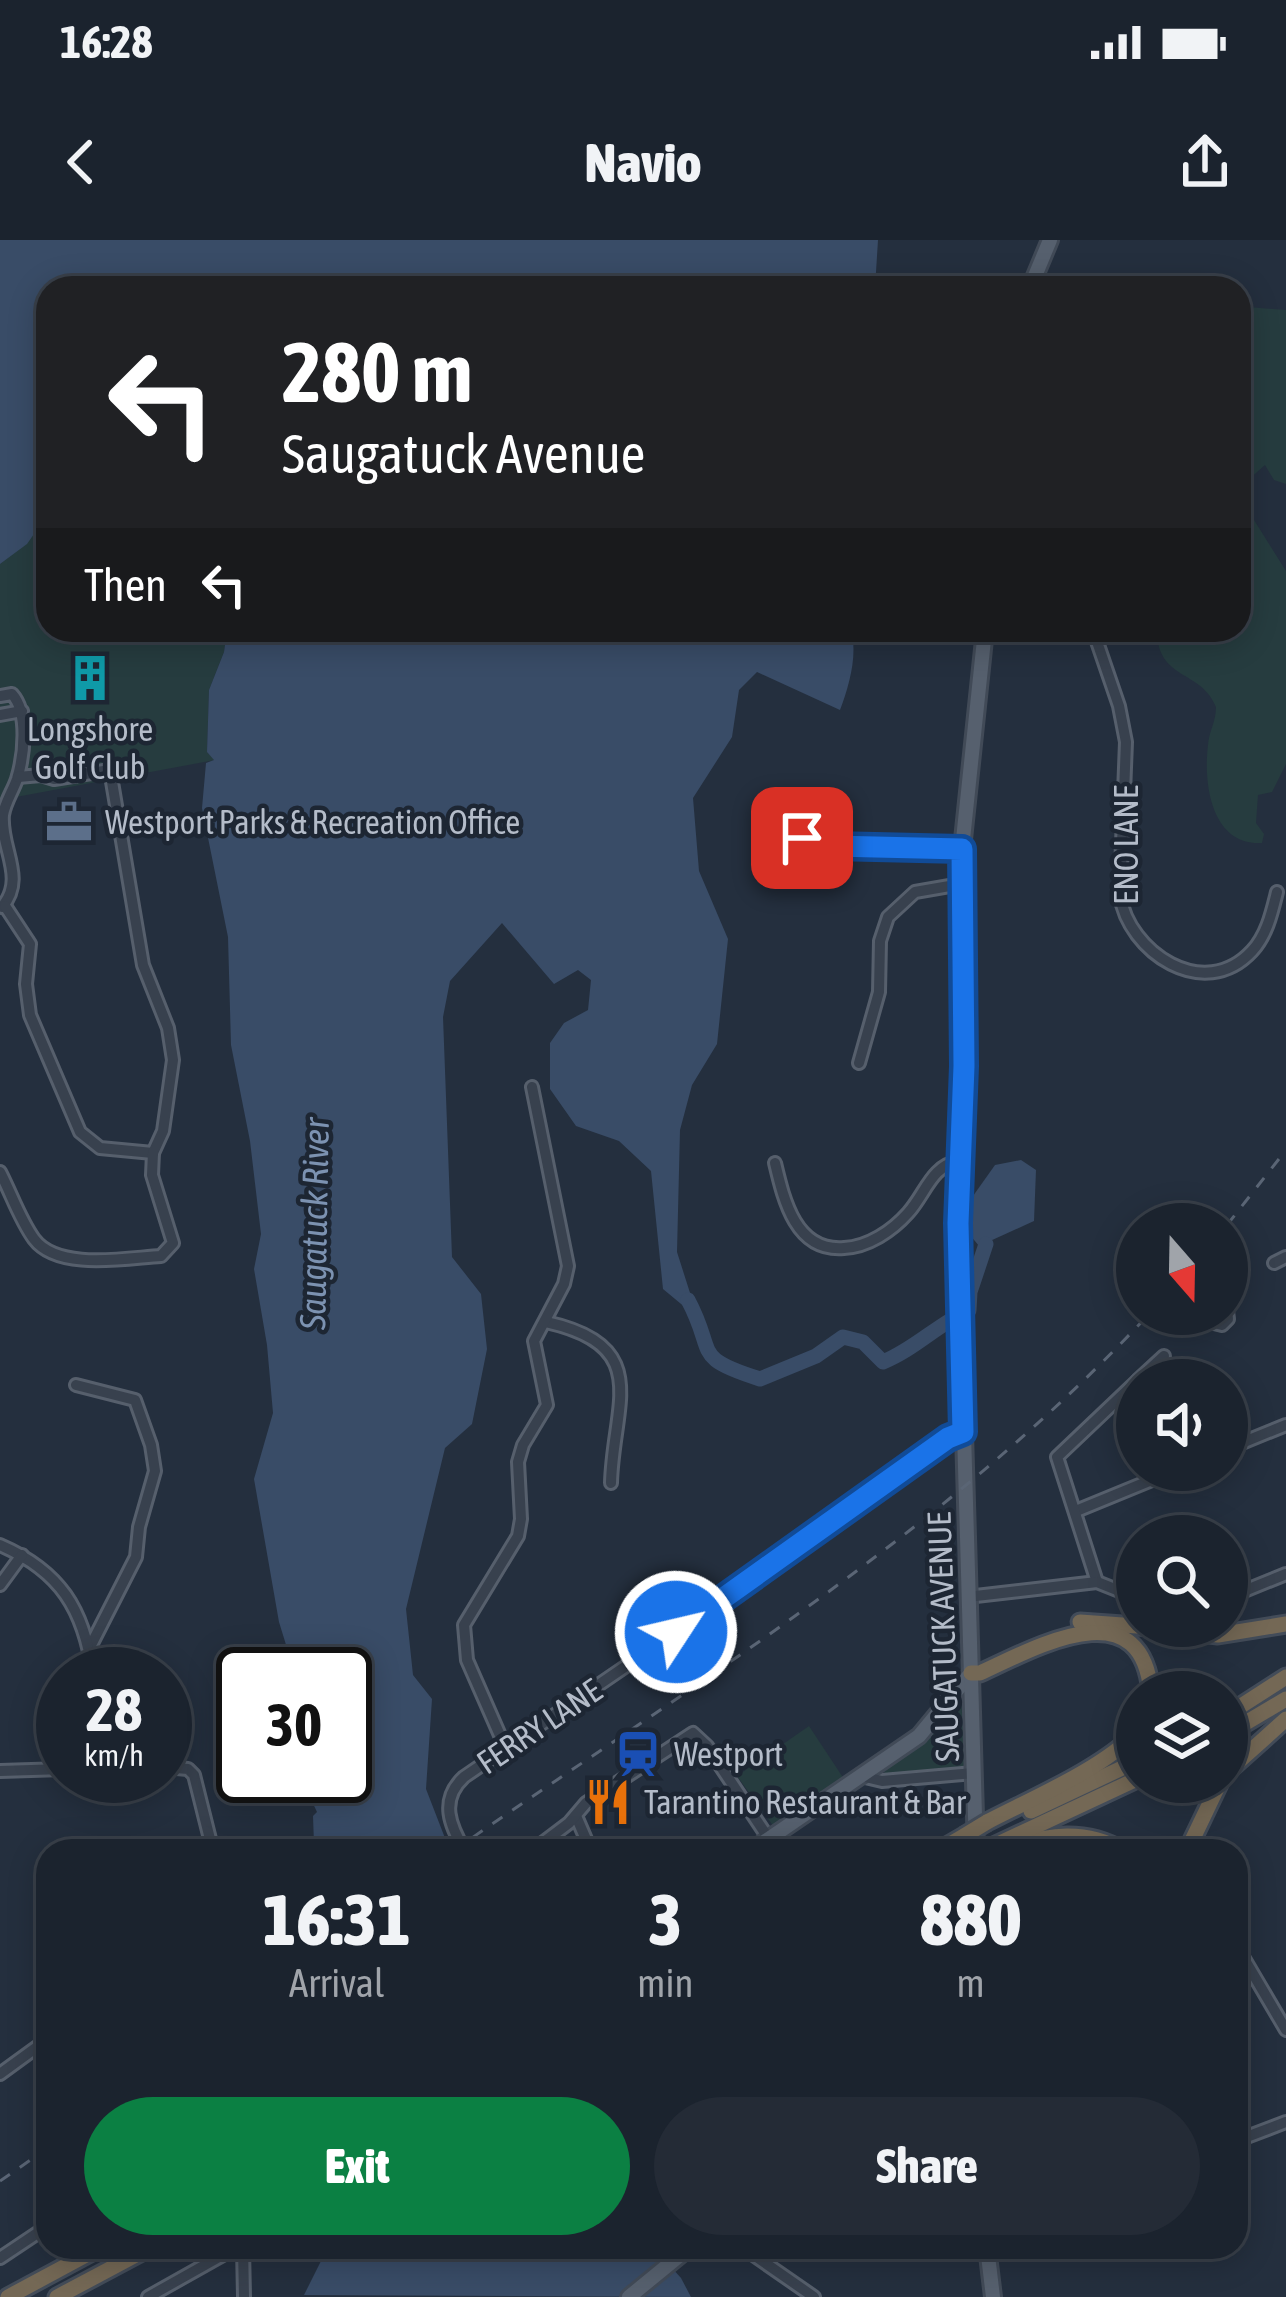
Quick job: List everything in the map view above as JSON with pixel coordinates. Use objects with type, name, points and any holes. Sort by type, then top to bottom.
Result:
[{"type":"highway","points":[[971,1673],[980,1664],[1074,1623],[1116,1623]]},
{"type":"highway","points":[[1248,1629],[1286,1624]]},
{"type":"highway","points":[[971,1673],[1063,1636],[1099,1631],[1118,1637],[1136,1652],[1146,1671]]},
{"type":"highway","points":[[1248,1701],[1286,1677]]},
{"type":"highway","points":[[1248,1722],[1286,1699]]},
{"type":"highway","points":[[1248,1753],[1286,1718]]},
{"type":"highway","points":[[985,1839],[1116,1746]]},
{"type":"highway","points":[[987,1839],[1116,1772]]},
{"type":"highway","points":[[988,1839],[1116,1787]]},
{"type":"highway","points":[[1193,1839],[1210,1803]]},
{"type":"highway","points":[[1037,1839],[1065,1835],[1096,1839]]},
{"type":"highway","points":[[8,2297],[78,2259]]},
{"type":"highway","points":[[57,2297],[128,2259]]},
{"type":"main road","points":[[1035,276],[1051,240]]},
{"type":"main road","name":"SAUGATUCK AVENUE","points":[[981,1839],[967,1598],[959,1161],[964,1066],[962,849],[984,642]]},
{"type":"main road","points":[[781,1839],[919,1736],[971,1673]]},
{"type":"main road","points":[[629,2297],[675,2259]]},
{"type":"main road","points":[[988,2259],[993,2297]]},
{"type":"street","name":"ENO LANE","points":[[1097,642],[1125,733],[1119,889],[1125,919],[1136,937],[1151,953],[1173,965],[1196,971],[1225,968],[1247,956],[1258,943],[1277,892]]},
{"type":"street","points":[[0,696],[12,694],[22,711],[17,777],[2,816],[14,881],[3,907],[30,944],[26,984],[30,1015],[80,1132],[100,1148],[153,1153]]},
{"type":"street","points":[[0,715],[22,711]]},
{"type":"street","points":[[0,1172],[31,1236],[56,1255],[160,1256],[169,1250],[170,1229],[152,1175],[173,1060],[168,1028],[142,965],[110,770],[54,779],[17,777]]},
{"type":"street","points":[[802,838],[832,846],[962,849]]},
{"type":"street","points":[[859,1063],[879,992],[880,941],[888,917],[915,892],[961,884]]},
{"type":"street","points":[[506,1749],[467,1660],[464,1625],[518,1536],[518,1462],[547,1406],[534,1341],[568,1266],[532,1088]]},
{"type":"street","points":[[775,1163],[790,1214],[800,1230],[818,1246],[838,1249],[859,1247],[889,1230],[908,1214],[937,1170],[959,1161]]},
{"type":"street","points":[[1274,1263],[1286,1256]]},
{"type":"street","points":[[546,1322],[598,1340],[616,1366],[620,1424],[610,1483]]},
{"type":"street","points":[[1161,1359],[1164,1356]]},
{"type":"street","points":[[76,1385],[135,1400],[155,1471],[136,1557],[90,1647]]},
{"type":"street","points":[[1097,1582],[1057,1457],[1116,1402]]},
{"type":"street","points":[[1248,1440],[1286,1425]]},
{"type":"street","name":"FERRY LANE","points":[[458,1839],[449,1812],[454,1788],[948,1438],[963,1432]]},
{"type":"street","points":[[1076,1511],[1125,1491]]},
{"type":"street","points":[[0,1545],[51,1574],[88,1647]]},
{"type":"street","points":[[0,1585],[22,1555]]},
{"type":"street","points":[[1248,1589],[1286,1574]]},
{"type":"street","points":[[967,1598],[1097,1582],[1116,1590]]},
{"type":"street","points":[[547,1839],[586,1803],[693,1733],[704,1742],[769,1839]]},
{"type":"street","points":[[0,1772],[36,1770]]},
{"type":"street","points":[[192,1773],[210,1839]]},
{"type":"street","points":[[861,1775],[887,1780],[974,1773]]},
{"type":"street","points":[[576,1816],[586,1839]]},
{"type":"street","points":[[1248,1965],[1286,2030]]},
{"type":"street","points":[[0,2074],[36,2048]]},
{"type":"street","points":[[1248,2136],[1286,2122]]},
{"type":"street","points":[[0,2258],[36,2234]]},
{"type":"street","points":[[148,2297],[218,2259]]},
{"type":"street","points":[[241,2259],[244,2297]]},
{"type":"street","points":[[759,2259],[814,2297]]},
{"type":"green space","points":[[1251,307],[1286,310],[1286,484],[1274,480],[1265,465],[1251,477]]},
{"type":"green space","points":[[1251,515],[1286,571],[1286,764],[1272,792],[1258,795],[1256,823],[1264,834],[1262,843],[1232,835],[1214,810],[1207,761],[1216,707],[1200,686],[1172,667],[1158,642],[1251,642]]},
{"type":"green space","points":[[36,530],[36,642],[225,642],[209,690],[207,752],[215,760],[16,797],[2,815],[0,834],[0,564]]},
{"type":"green space","points":[[961,1696],[965,1766],[885,1774],[883,1770],[921,1742]]},
{"type":"green space","points":[[809,1726],[844,1779],[774,1827],[737,1776]]},
{"type":"water","points":[[0,240],[878,240],[876,276],[36,276],[36,531],[0,564]]},
{"type":"water","name":"Saugatuck River","points":[[225,642],[853,642],[852,670],[840,710],[757,672],[739,690],[732,737],[693,798],[699,871],[728,939],[717,1044],[692,1085],[680,1130],[677,1252],[698,1318],[663,1289],[651,1171],[619,1141],[576,1126],[550,1089],[550,1043],[564,1023],[588,1010],[591,980],[578,970],[554,984],[502,923],[450,981],[443,1017],[452,1257],[481,1294],[487,1349],[472,1424],[445,1448],[406,1609],[413,1675],[432,1699],[426,1789],[445,1839],[314,1839],[317,1812],[313,1803],[372,1803],[372,1647],[287,1647],[254,1479],[273,1413],[254,1269],[261,1234],[250,1141],[231,1045],[228,937],[202,808],[206,763],[214,760],[207,752],[209,690]]},
{"type":"water","points":[[1021,1160],[1036,1170],[1034,1221],[979,1246],[970,1235],[973,1196],[995,1165]]},
{"type":"water","points":[[322,2259],[664,2259],[691,2297],[304,2295]]},
{"type":"waterway","points":[[688,1300],[714,1359],[760,1379],[816,1356],[843,1337],[863,1342],[883,1362],[969,1310],[986,1244]]},
{"type":"railway","points":[[1244,1203],[1286,1150]]},
{"type":"railway","points":[[471,1839],[726,1665],[904,1535],[989,1466],[1128,1335]]},
{"type":"railway","points":[[0,2181],[36,2156]]},
{"type":"place","name":"Longshore Golf Club","points":[[90,678]]},
{"type":"place","name":"Westport Parks & Recreation Office","points":[[69,822]]},
{"type":"place","name":"Westport","points":[[638,1754]]},
{"type":"place","name":"Tarantino Restaurant & Bar","points":[[608,1802]]},
{"type":"route","points":[[676,1632],[948,1438],[963,1432],[958,1223],[964,1066],[962,849],[832,846],[802,838]]}]
